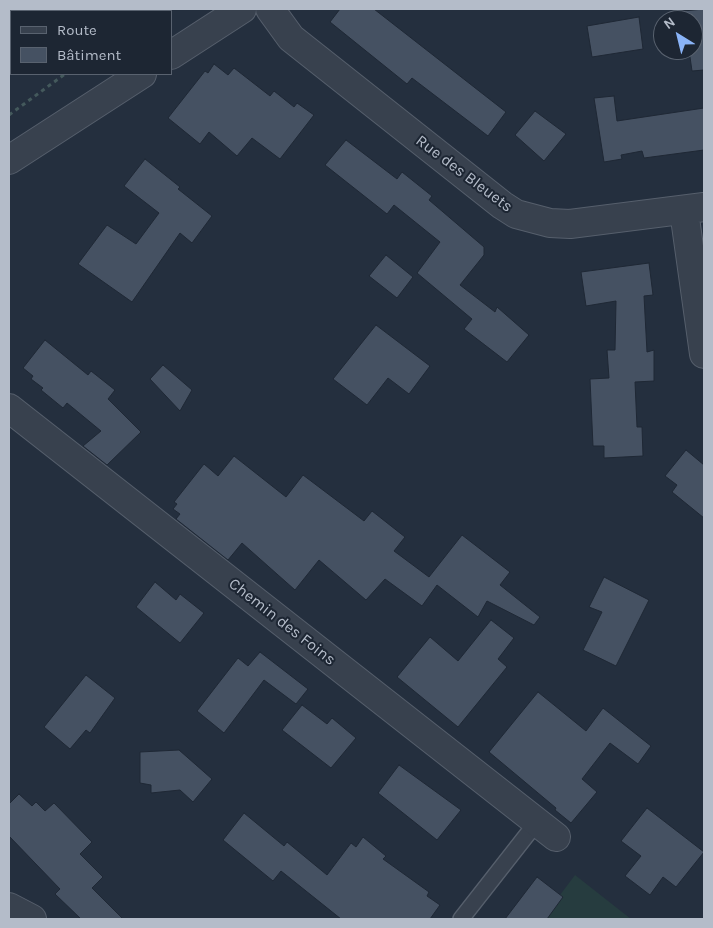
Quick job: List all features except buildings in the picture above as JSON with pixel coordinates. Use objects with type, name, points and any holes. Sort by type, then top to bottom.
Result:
[{"type":"street","points":[[172,54],[242,9]]},
{"type":"street","name":"Rue des Bleuets","points":[[270,9],[291,38],[516,214],[550,223],[570,224],[694,209]]},
{"type":"street","points":[[9,160],[140,75]]},
{"type":"street","points":[[694,209],[704,354]]},
{"type":"street","name":"Chemin des Foins","points":[[9,408],[546,829]]},
{"type":"street","points":[[9,907],[32,919]]},
{"type":"lane","points":[[461,919],[546,829]]},
{"type":"path","points":[[9,115],[64,75]]},
{"type":"green space","points":[[575,875],[631,919],[542,919]]}]
